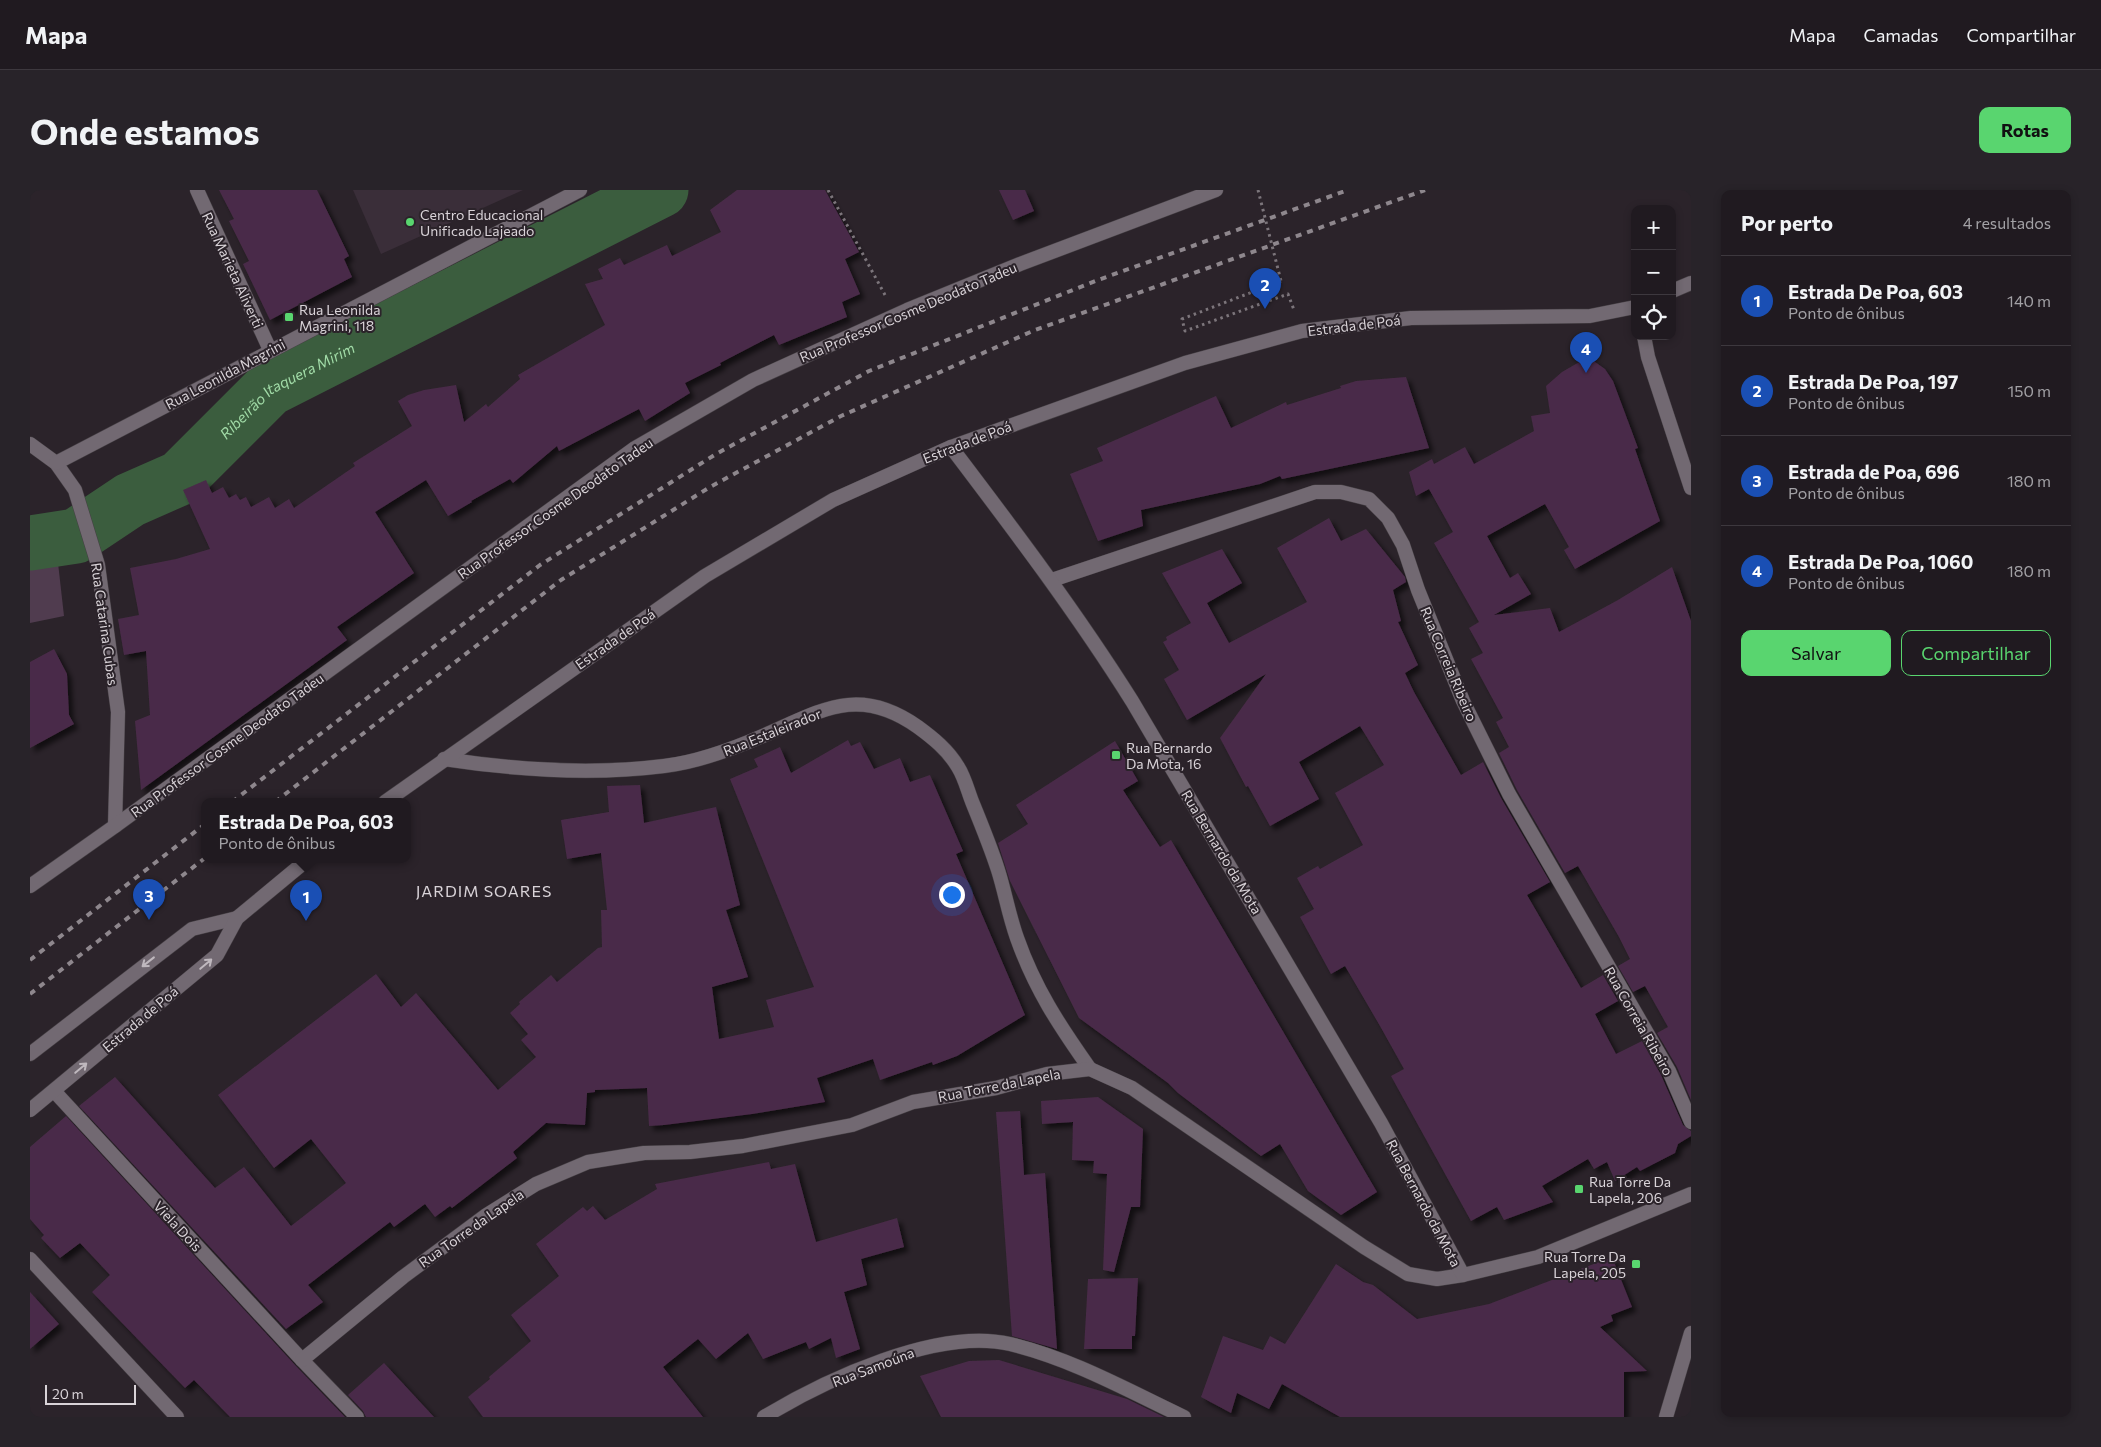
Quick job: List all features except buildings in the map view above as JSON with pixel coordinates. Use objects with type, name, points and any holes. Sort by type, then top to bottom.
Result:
[{"type":"street","name":"Rua Marieta Aliverti","points":[[197,190],[270,350]]},
{"type":"street","name":"Rua Leonilda Magrini","points":[[56,463],[580,190]]},
{"type":"street","name":"Rua Professor Cosme Deodato Tadeu","points":[[30,886],[635,448],[753,380],[896,316],[1020,264],[1216,190]]},
{"type":"street","points":[[1676,289],[1691,282]]},
{"type":"street","name":"Estrada de Poá","points":[[390,798],[705,576],[833,500],[952,447],[1185,363],[1302,331],[1410,318],[1590,316],[1631,308]]},
{"type":"street","points":[[1645,340],[1648,357],[1691,488]]},
{"type":"street","name":"Rua Catarina Cubas","points":[[30,444],[56,463],[75,490],[98,565],[118,712],[115,826]]},
{"type":"street","name":"Rua Bernardo da Mota","points":[[952,447],[1052,580],[1132,701],[1381,1123],[1463,1275]]},
{"type":"street","name":"Rua Correia Ribeiro","points":[[1052,580],[1315,492],[1341,492],[1369,499],[1388,518],[1403,545],[1418,590],[1463,701],[1509,794],[1669,1071],[1691,1122]]},
{"type":"street","name":"Rua Estaleirador","points":[[444,759],[498,767],[600,770],[666,766],[717,754],[766,735],[812,713],[847,704],[881,707],[909,720],[937,741],[958,768],[998,869],[1016,937],[1036,985],[1056,1022],[1090,1069]]},
{"type":"street","name":"Estrada de Poá","points":[[30,1110],[217,955],[237,918],[303,863]]},
{"type":"street","name":"Estrada de Poá","points":[[30,1054],[192,929],[237,918]]},
{"type":"street","points":[[1090,1069],[1132,1088],[1364,1247],[1408,1274],[1437,1279],[1463,1275],[1538,1257],[1691,1194]]},
{"type":"street","name":"Rua Torre da Lapela","points":[[302,1360],[388,1289],[485,1216],[536,1184],[588,1162],[644,1154],[690,1152],[743,1146],[852,1125],[912,1102],[996,1088],[1047,1074],[1090,1069]]},
{"type":"street","name":"Viela Dois","points":[[54,1091],[302,1360],[358,1417]]},
{"type":"street","points":[[30,1259],[177,1417]]},
{"type":"street","points":[[1666,1417],[1691,1333]]},
{"type":"street","name":"Rua Samoúna","points":[[764,1417],[843,1376],[895,1356],[927,1348],[985,1341],[1009,1344],[1073,1364],[1184,1417]]},
{"type":"path","points":[[828,190],[896,316]]},
{"type":"path","points":[[1258,190],[1281,281],[1182,318],[1185,331],[1288,294],[1302,331]]},
{"type":"shaded area","name":"Centro Educacional Unificado Lajeado","points":[[353,190],[523,190],[381,254]]},
{"type":"shaded area","points":[[57,554],[64,616],[30,623],[30,564]]},
{"type":"waterway","name":"Ribeirão Itaquera Mirim","points":[[30,543],[76,536],[130,500],[180,478],[269,389],[661,190]]},
{"type":"railway","points":[[237,798],[540,565],[716,454],[869,371],[1098,280],[1348,190]]},
{"type":"railway","points":[[280,798],[561,580],[710,487],[841,416],[1035,330],[1425,190]]},
{"type":"railway","points":[[30,960],[201,827]]},
{"type":"railway","points":[[30,994],[201,861]]},
{"type":"place","name":"Centro Educacional Unificado Lajeado","points":[[410,222]]},
{"type":"place","name":"Estrada De Poa, 197","points":[[1265,309]]},
{"type":"place","name":"Rua Leonilda Magrini, 118","points":[[289,317]]},
{"type":"place","name":"Estrada De Poa, 1060","points":[[1586,373]]},
{"type":"place","name":"Rua Bernardo Da Mota, 16","points":[[1116,755]]},
{"type":"place","name":"Estrada de Poa, 696","points":[[149,920]]},
{"type":"place","name":"Estrada De Poa, 603","points":[[306,921]]},
{"type":"place","name":"Rua Torre Da Lapela, 206","points":[[1579,1189]]},
{"type":"place","name":"Rua Torre Da Lapela, 205","points":[[1636,1264]]},
{"type":"district","name":"JARDIM SOARES","points":[[484,890]]}]
